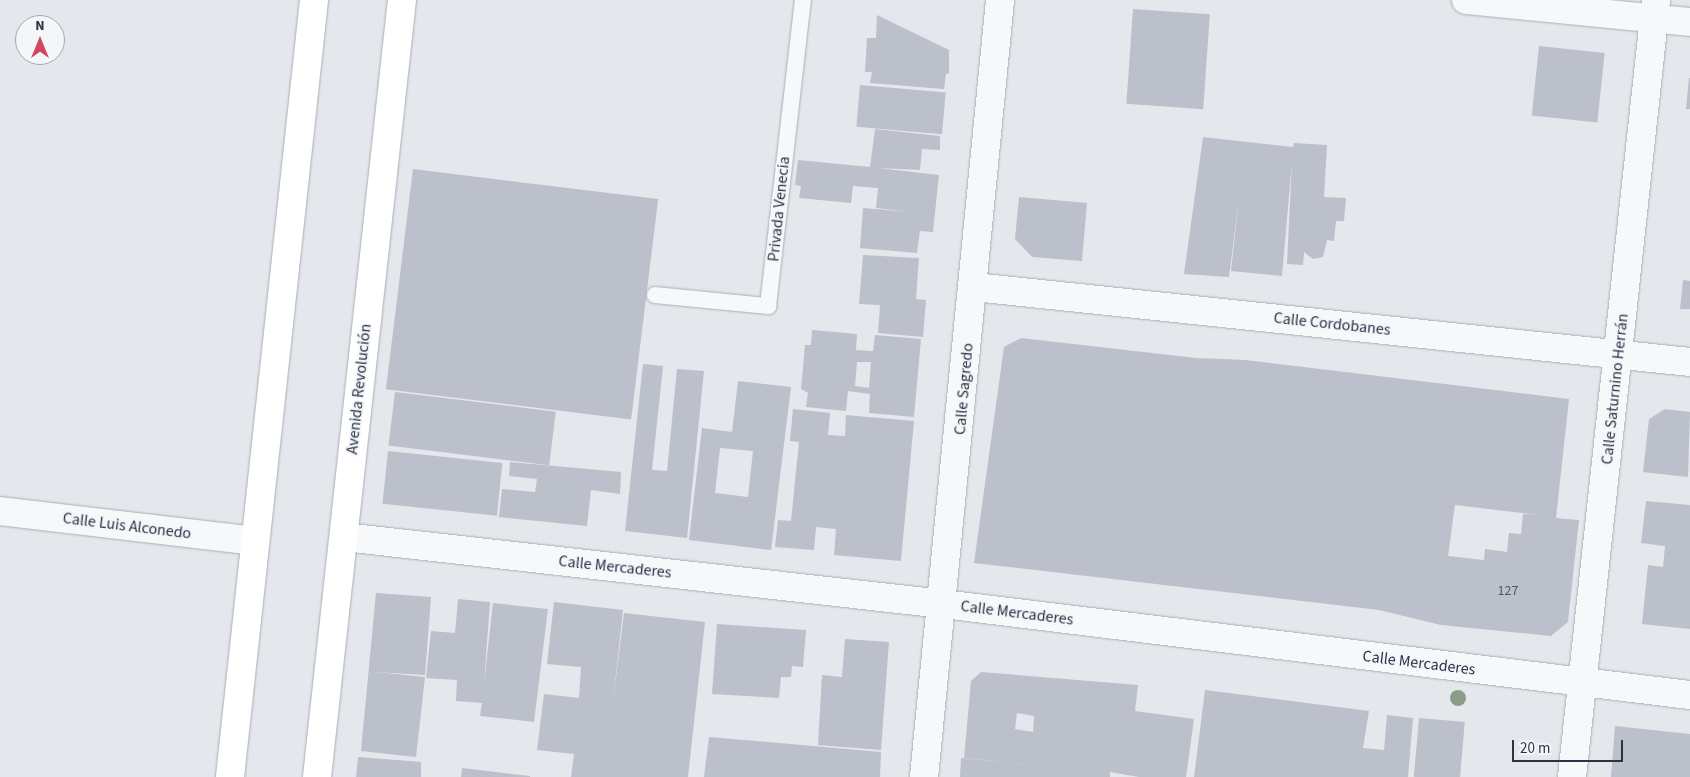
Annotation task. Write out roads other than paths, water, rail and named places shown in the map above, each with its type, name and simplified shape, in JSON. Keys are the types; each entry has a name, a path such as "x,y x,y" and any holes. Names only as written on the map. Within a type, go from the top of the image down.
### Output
{"main road":[{"path":"230,777 254,540 314,0"},
{"name":"Avenida Revolución","path":"317,777 402,0"}],"street":[{"name":"Calle Sagredo","path":"924,777 943,604 1000,0"},
{"path":"1466,0 1655,9 1690,22"},
{"name":"Calle Saturnino Herrán","path":"1572,777 1620,354 1655,9"},
{"name":"Calle Cordobanes","path":"974,287 1690,362"},
{"name":"Calle Luis Alconedo","path":"0,511 254,540"},
{"name":"Calle Mercaderes","path":"344,537 943,604 1582,684 1690,695"}],"lane":[{"name":"Privada Venecia","path":"656,295 768,306 803,0"}]}
